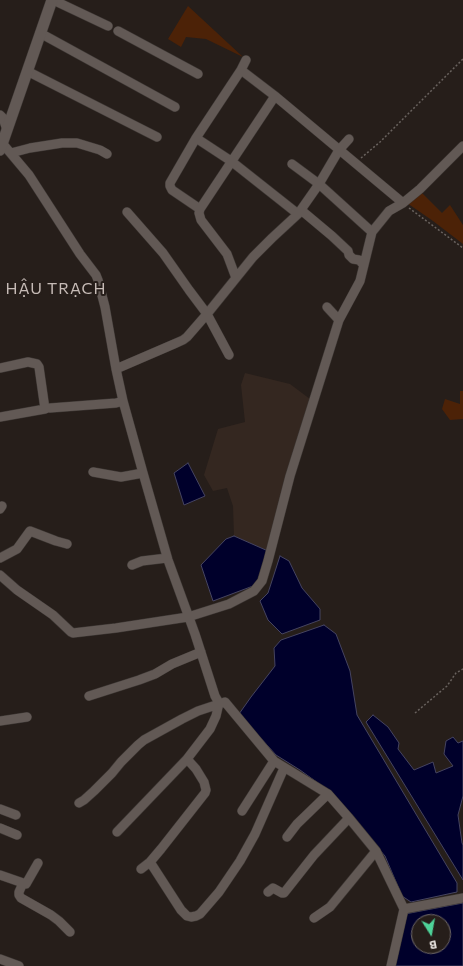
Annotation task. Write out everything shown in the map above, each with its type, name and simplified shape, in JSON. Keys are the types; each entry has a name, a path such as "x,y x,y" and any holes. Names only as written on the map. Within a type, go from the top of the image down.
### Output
{"street":[{"path":"4,149 7,130 40,33 53,0 108,26"},
{"path":"118,31 198,74"},
{"path":"40,33 175,107"},
{"path":"200,209 172,190 170,186 171,180 246,60"},
{"path":"241,70 275,96 403,203"},
{"path":"27,71 157,137"},
{"path":"236,278 227,254 201,220 199,214 200,209 275,96"},
{"path":"0,115 3,118 7,130"},
{"path":"196,138 231,161 332,236 354,259 359,260 364,265"},
{"path":"116,369 187,337 264,245 300,212 339,150 349,139"},
{"path":"4,149 30,148 62,143 77,143 100,150 107,154"},
{"path":"0,575 17,590 53,615 73,633 116,628 188,616 229,604 254,591 262,581 290,476 339,320 360,281 372,232 389,211 403,203 420,189 463,146"},
{"path":"4,149 29,175 80,254 96,275 105,307 123,401 167,558 219,703 216,716 210,729 187,759 118,832"},
{"path":"292,164 319,184 372,232"},
{"path":"127,212 163,253 188,290 207,314 229,355"},
{"path":"327,307 339,320"},
{"path":"0,368 28,362 37,364 39,367 45,409 0,417"},
{"path":"50,408 116,403 123,401"},
{"path":"93,472 121,477 143,473"},
{"path":"0,558 17,549 30,531 56,542 67,544"},
{"path":"132,565 142,561 167,558"},
{"path":"89,696 155,674 172,664 201,652"},
{"path":"79,803 94,791 112,773 120,762 144,740 182,719 219,703 225,702 274,761 328,794 376,851 404,909 391,966"},
{"path":"0,721 27,717"},
{"path":"141,869 150,862 198,803 206,790 204,782 196,769 187,759"},
{"path":"242,811 274,761"},
{"path":"150,862 180,910 187,916 191,917 200,914 219,892 240,862 284,768"},
{"path":"287,837 300,821 328,794"},
{"path":"0,809 16,815"},
{"path":"268,892 273,888 284,893 314,855 349,818"},
{"path":"0,828 17,835"},
{"path":"314,918 330,907 376,851"},
{"path":"0,875 26,884 38,863"},
{"path":"23,883 19,892 21,898 52,915 70,932"},
{"path":"404,909 463,898"},
{"path":"0,959 19,966"}],"path":[{"path":"355,163 380,142 463,59"},
{"path":"403,203 463,248"},
{"path":"415,713 447,686 456,673 463,668"}],"shaded area":[{"path":"188,6 243,57 206,39 186,37 181,47 168,39"},
{"path":"421,192 442,213 450,205 463,225 463,244 407,203"},
{"path":"245,373 290,384 310,399 268,551 234,536 233,506 227,488 213,491 204,475 218,429 245,422 241,385"},
{"path":"460,391 463,391 463,419 450,420 442,409 445,399 460,404"}],"water":[{"path":"188,463 205,496 184,505 174,473"},
{"path":"234,536 268,551 262,577 253,586 213,601 201,565 226,539"},
{"path":"280,556 289,561 302,588 320,609 320,620 282,634 268,620 260,601 268,593"},
{"path":"324,625 336,634 350,671 357,715 457,883 457,892 411,902 402,896 385,856 329,791 276,755 239,714 275,666 274,648 281,640"},
{"path":"373,715 388,727 399,743 398,749 414,770 433,762 436,773 453,766 444,754 446,741 453,737 458,743 463,741 463,796 458,815 463,845 463,880 366,722"},
{"path":"463,903 463,966 395,966 405,914"}],"district":[{"name":"HẬU TRẠCH","path":"56,289"}]}
